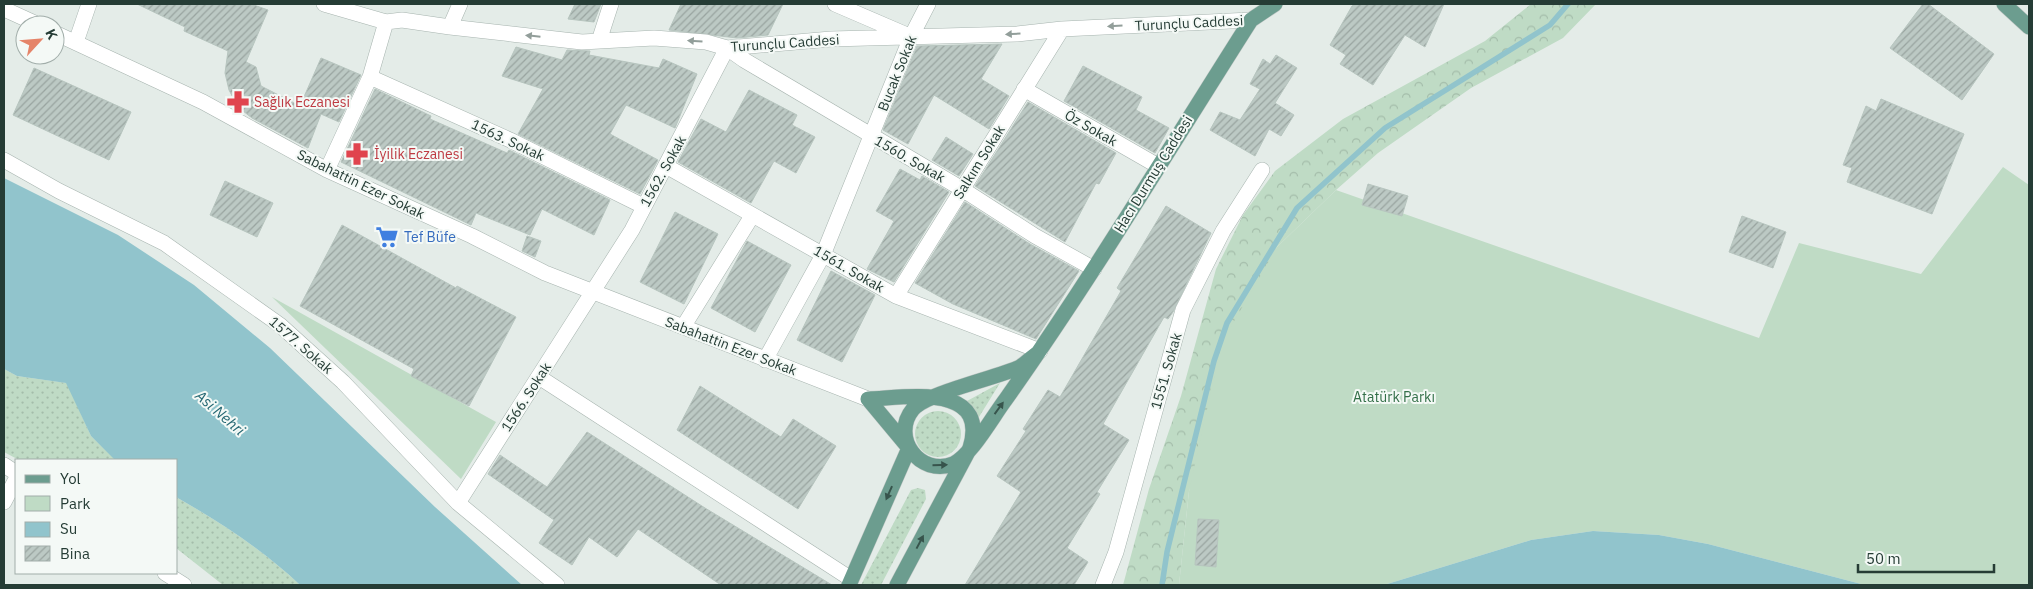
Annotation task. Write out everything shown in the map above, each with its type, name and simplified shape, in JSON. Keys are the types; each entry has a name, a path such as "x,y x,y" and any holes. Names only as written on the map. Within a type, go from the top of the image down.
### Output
{"main road":[{"name":"Hacı Durmuş Caddesi","path":"1039,352 1021,366 921,402 908,416 905,436 909,448 922,462 932,466 944,467 964,457 1039,352 1094,269 1251,20 1275,4"},
{"path":"2004,4 2029,27"},
{"name":"Hacı Durmuş Caddesi","path":"897,585 970,448 974,437 970,415 953,400 935,397"},
{"name":"Sabahattin Ezer Sokak","path":"868,399 935,397"},
{"name":"Sabahattin Ezer Sokak","path":"868,399 909,448"},
{"name":"Hacı Durmuş Caddesi","path":"850,582 909,448"}],"street":[{"path":"76,42 89,4"},
{"name":"Turunçlu Caddesi","path":"324,4 386,22 402,20 582,42 654,38 706,42 727,48 831,39 1017,34 1062,29 1251,20"},
{"path":"450,27 460,4"},
{"path":"599,41 611,4"},
{"path":"836,4 911,37"},
{"name":"Bucak Sokak","path":"765,360 823,255 911,37 928,4"},
{"path":"4,9 17,15"},
{"path":"327,170 370,77 386,22"},
{"name":"Salkım Sokak","path":"896,296 1062,29"},
{"name":"Sabahattin Ezer Sokak","path":"65,37 204,102 327,170 545,273 868,399"},
{"name":"1560. Sokak","path":"727,48 962,189 1035,236 1094,269"},
{"name":"1562. Sokak","path":"594,292 632,230 727,48"},
{"name":"1563. Sokak","path":"370,77 510,140 643,206"},
{"name":"Öz Sokak","path":"1024,89 1158,166"},
{"name":"1577. Sokak","path":"4,160 59,191 164,243 280,325 343,382 458,502 557,585"},
{"name":"1561. Sokak","path":"666,166 896,296 1039,352"},
{"name":"1551. Sokak","path":"1103,585 1116,552 1183,310 1223,232 1262,170"},
{"path":"683,327 752,216"},
{"name":"1566. Sokak","path":"458,502 594,292"},
{"path":"539,377 850,582"},
{"path":"4,465 15,473"},
{"path":"4,502 15,481"},
{"path":"167,574 184,585"}],"green space":[{"path":"1531,4 1596,4 1563,38 1471,88 1378,153 1336,190 1277,247 1189,491 1179,585 1123,585 1149,489 1181,396 1216,269 1243,215 1275,171 1343,119 1485,41"},
{"name":"Atatürk Parkı","path":"2003,167 2029,185 2029,585 1865,585 1708,544 1659,535 1593,531 1531,540 1384,585 1179,585 1189,491 1222,342 1277,247 1336,190 1759,338 1799,243 1921,274"},
{"path":"272,297 496,422 461,479"},
{"path":"4,369 17,376 67,383 91,436 115,459 17,459 4,452"},
{"path":"1000,383 979,417 967,401"},
{"path":"938,411 951,415 957,421 961,434 957,447 951,453 938,457 925,453 919,447 915,434 919,421 925,415"},
{"path":"918,488 925,490 926,499 881,585 861,585 911,490"},
{"path":"178,498 241,537 300,585 223,585 178,550"}],"water":[{"name":"Asi Nehri","path":"4,178 118,235 194,285 270,348 435,507 522,585 300,585 241,537 178,498 178,459 114,459 91,436 66,383 17,376 4,369"},
{"path":"1593,531 1659,535 1708,544 1865,585 1384,585 1531,540"}],"building":[{"path":"137,4 251,4 268,10 246,62 256,67 261,86 300,106 321,58 361,75 339,122 321,114 308,148 252,118 238,107 229,90 225,73 228,51 184,31 185,27"},
{"path":"575,4 601,4 594,22 568,19"},
{"path":"681,4 783,4 768,35 737,38 669,30"},
{"path":"1356,4 1444,4 1425,47 1405,35 1373,85 1340,64 1346,55 1330,45 1352,6"},
{"path":"1923,4 1928,4 1994,54 1962,100 1890,48"},
{"path":"1002,44 981,79 1009,96 989,129 934,95 908,144 883,130 917,46"},
{"path":"516,47 562,60 567,50 590,51 589,55 659,68 663,59 697,74 675,128 626,105 610,134 658,160 640,194 518,134 543,89 502,76"},
{"path":"1276,55 1297,68 1275,103 1294,115 1281,136 1269,129 1255,156 1210,130 1220,112 1240,120 1260,89 1250,84 1263,59 1270,64"},
{"path":"1083,66 1142,97 1136,110 1169,128 1155,153 1064,101"},
{"path":"34,68 131,112 109,160 13,115"},
{"path":"375,89 431,116 430,119 507,153 509,150 610,200 594,235 542,209 530,235 476,213 471,225 341,162"},
{"path":"749,90 797,115 792,125 815,137 796,173 774,161 751,203 678,162 701,119 726,132"},
{"path":"1881,99 1964,134 1932,214 1847,182 1852,168 1843,165 1866,106 1876,111"},
{"path":"1028,102 1116,153 1099,184 1096,183 1065,242 975,186"},
{"path":"946,137 973,154 959,176 932,160"},
{"path":"900,169 920,180 922,176 949,192 894,282 867,269 894,221 876,211"},
{"path":"225,181 273,203 257,237 210,215"},
{"path":"1368,184 1408,196 1402,216 1362,205"},
{"path":"965,202 1030,244 1079,271 1036,339 953,304 915,283"},
{"path":"1166,206 1211,233 1173,312 1168,319 1164,317 1103,424 1129,440 1097,492 1100,494 1067,548 1088,562 1074,585 965,585 1021,492 997,476 1026,431 1023,429 1048,390 1060,397 1121,291 1117,288"},
{"path":"675,212 718,234 684,304 640,282"},
{"path":"1742,216 1786,232 1773,268 1729,252"},
{"path":"342,225 456,288 457,286 516,317 469,406 411,376 414,369 300,306"},
{"path":"527,236 541,241 535,257 522,251"},
{"path":"747,241 791,265 755,332 711,308"},
{"path":"831,271 875,295 842,362 797,340"},
{"path":"700,386 781,437 793,419 836,446 798,509 677,430"},
{"path":"587,432 705,508 832,585 721,585 638,529 617,557 589,537 572,565 539,543 554,520 488,474 500,455 547,487"},
{"path":"1198,519 1219,520 1216,567 1195,565"}],"waterway":[{"path":"1162,585 1167,552 1214,361 1227,323 1297,208 1385,128 1550,25 1568,4"}],"place":[{"name":"Sağlık Eczanesi","path":"238,102"},
{"name":"İyilik Eczanesi","path":"357,154"},
{"name":"Tef Büfe","path":"387,237"}]}
